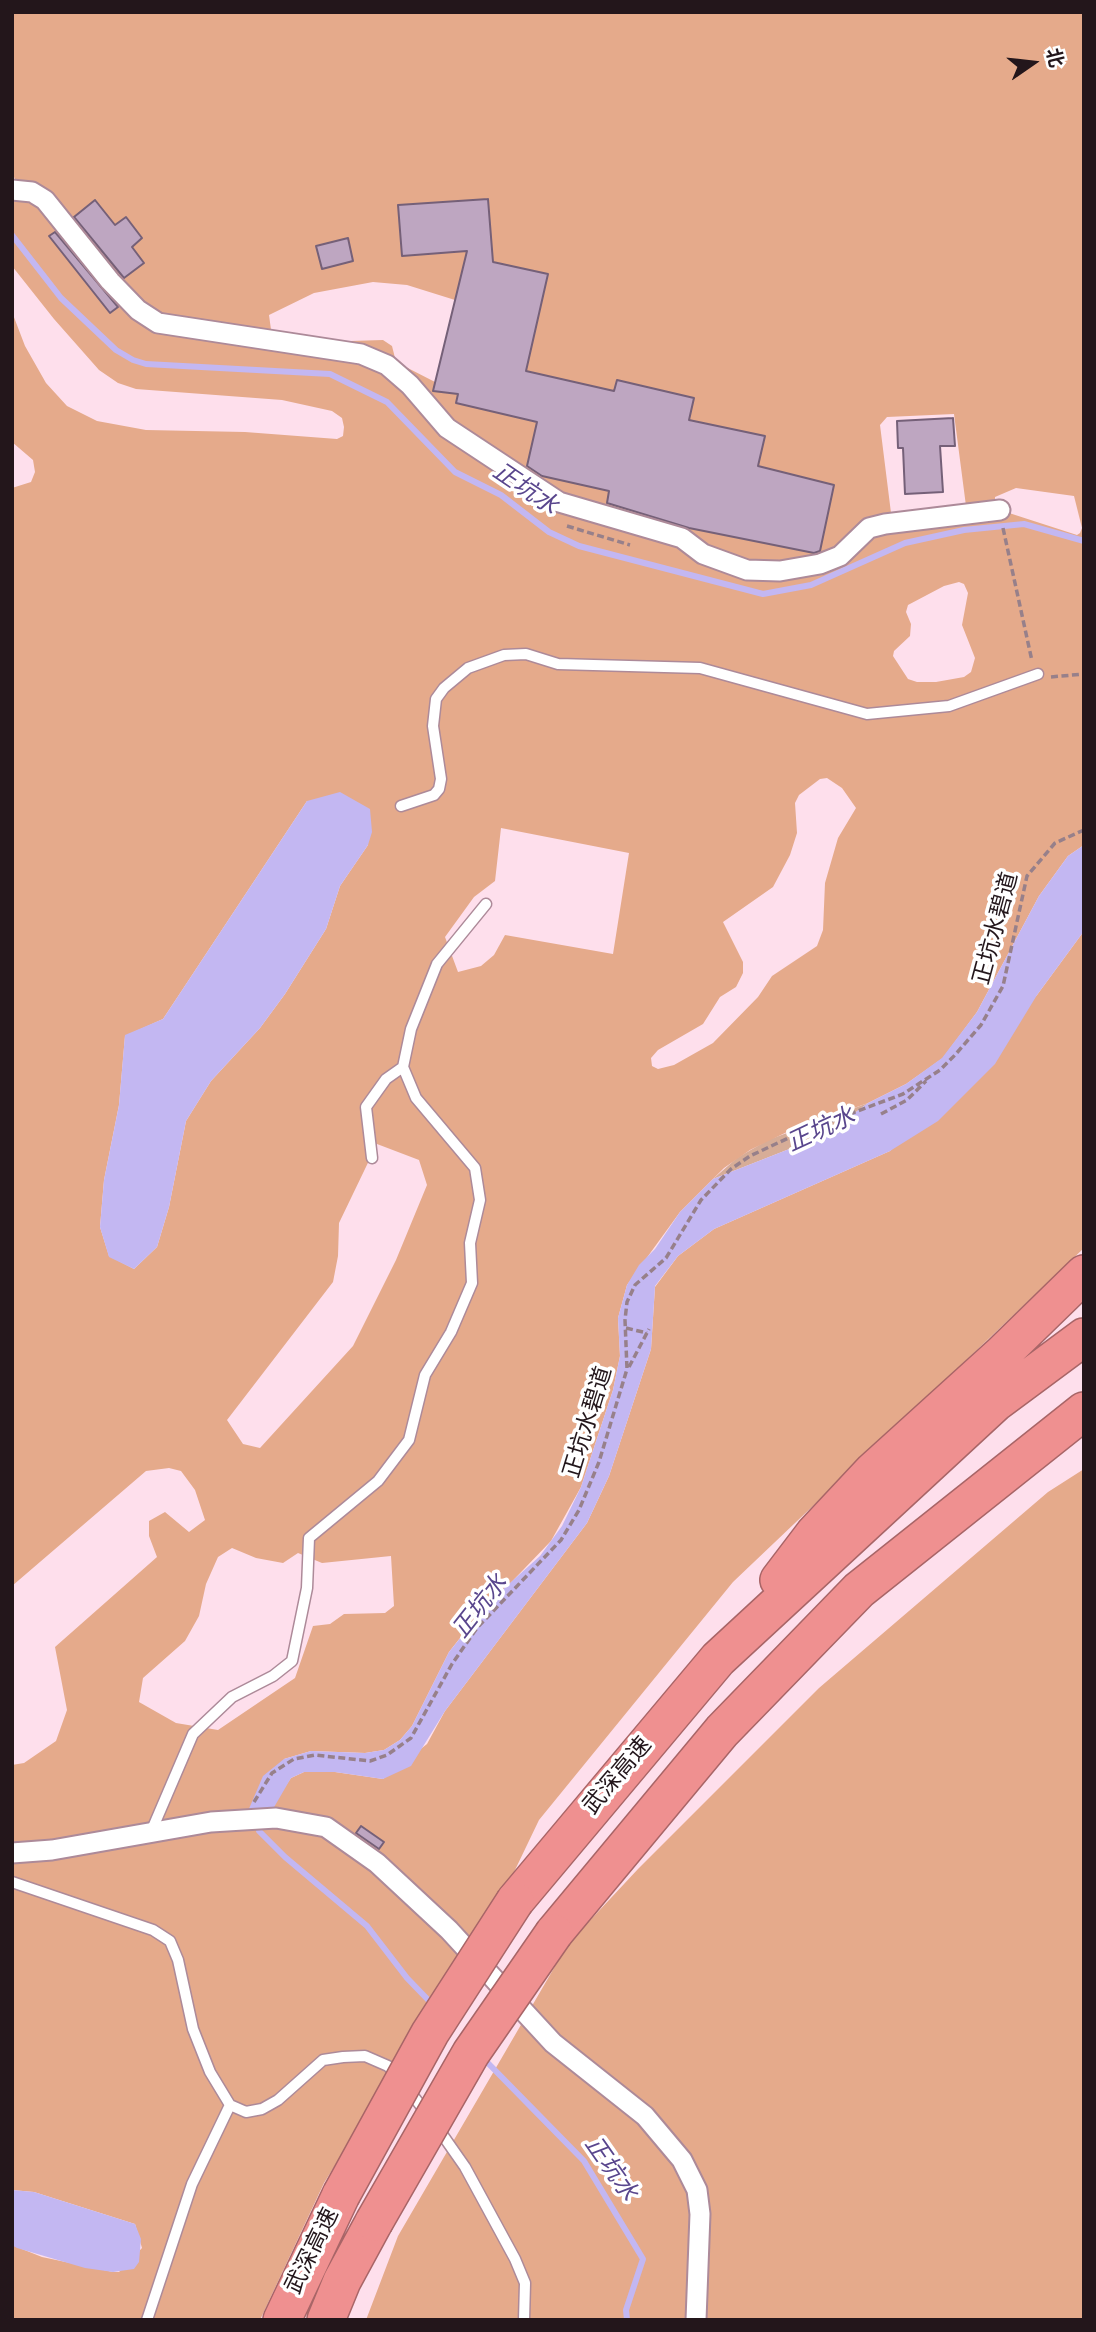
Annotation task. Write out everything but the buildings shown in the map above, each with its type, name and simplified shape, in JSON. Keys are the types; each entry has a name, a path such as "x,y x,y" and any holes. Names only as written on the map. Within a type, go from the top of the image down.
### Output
{"highway":[{"path":"718,1659 814,1534 873,1471 1002,1354 1084,1274"},
{"name":"武深高速","path":"282,2320 341,2195 430,2033 515,1901 718,1659 995,1403 1084,1337"},
{"name":"武深高速","path":"326,2320 374,2222 471,2053 554,1933 722,1731 859,1590 1084,1411"},
{"path":"859,1590 1084,1429"}],"street":[{"path":"12,190 32,192 45,201 110,281 138,310 158,323 361,354 387,365 410,385 447,428 559,502 682,538 703,554 747,570 780,570 820,564 840,556 869,528 885,524 1000,510"},
{"path":"12,1853 52,1850 151,1832 271,1818 326,1827 377,1863 449,1930 553,2043 645,2116 682,2160 697,2190 700,2214 696,2320"}],"lane":[{"path":"401,806 433,795 439,789 441,779 433,726 436,699 444,688 468,667 504,655 526,654 558,664 700,668 867,714 950,706 1038,674"},
{"path":"151,1832 193,1734 232,1698 273,1676 292,1661 307,1588 309,1538 378,1481 409,1440 425,1376 451,1332 472,1283 470,1243 480,1200 475,1168 457,1144 433,1123 416,1098 403,1067 411,1029 437,964 486,904"},
{"path":"372,1158 366,1107 386,1079 403,1067"},
{"path":"12,1882 153,1930 170,1941 178,1960 193,2029 210,2072 230,2105 246,2112 262,2109 278,2100 323,2060 365,2056 388,2066 419,2102 465,2167 515,2259 525,2283 524,2320"},
{"path":"147,2320 192,2184 230,2105"}],"path":[{"path":"1005,536 1038,674 1047,677 1084,674"},
{"name":"正坑水碧道","path":"249,1820 264,1783 272,1773 294,1759 315,1755 370,1760 387,1755 411,1738 452,1664 477,1628 536,1568 570,1526 599,1462 627,1368 627,1302 635,1285 666,1258 701,1200 731,1169 750,1156 799,1133 903,1094 928,1078 970,1039 992,1009 1010,962 1027,876 1055,843 1084,830"},
{"path":"881,1114 908,1100 928,1078"},
{"path":"626,1328 648,1331 627,1368"}],"shaded area":[{"path":"12,12 1084,12 1084,845 1068,856 1039,896 977,1012 943,1058 906,1084 868,1103 789,1131 750,1150 724,1168 680,1212 627,1285 618,1318 620,1356 613,1390 581,1487 551,1541 471,1624 449,1652 412,1726 400,1740 384,1750 365,1753 311,1751 284,1759 281,1792 291,1778 304,1772 335,1772 383,1779 427,1744 445,1711 587,1523 609,1476 651,1349 655,1287 678,1256 714,1229 890,1151 1037,995 1084,931 1084,1248 733,1582 539,1820 503,1895 324,2183 260,2320 12,2320 12,2245 42,2257 113,2272 119,2272 142,2248 135,2224 34,2192 12,2190 12,1765 24,1763 56,1741 67,1710 55,1647 157,1557 149,1536 149,1521 165,1512 189,1532 205,1520 195,1490 181,1471 169,1468 146,1471 12,1586 12,488 31,482 35,472 33,460 12,442 12,312 25,346 46,383 67,406 97,421 146,430 245,432 337,439 343,436 344,427 342,418 332,411 282,400 136,389 118,383 99,370 12,266 12,185 17,182 12,174","holes":["373,282 407,285 455,300 435,382 396,362 392,346 383,340 350,341 336,354 272,337 269,315 314,293","954,414 966,506 891,513 880,425 887,417","1016,488 1074,496 1082,528 1077,535 1006,512 995,501 995,497","959,582 964,584 968,593 962,625 975,658 971,672 964,677 936,682 908,679 893,656 894,651 910,636 911,624 906,612 908,605 944,586","827,778 842,788 856,808 838,838 825,883 823,930 817,946 772,976 758,997 713,1043 674,1065 658,1069 652,1066 651,1058 658,1050 703,1024 720,997 736,987 743,973 743,962 723,922 773,887 790,855 797,833 795,803 799,795 820,779","307,801 368,845 340,886 326,929 285,994 260,1028 211,1081 186,1121 169,1207 157,1247 134,1269 109,1256 100,1227 104,1180 119,1105 125,1036 163,1019","501,828 629,853 613,954 505,935 494,955 481,966 458,972 445,937 474,897 495,881","377,1144 419,1160 427,1185 396,1260 353,1346 260,1448 243,1444 227,1420 333,1282 338,1256 339,1223","232,1548 256,1558 283,1563 298,1553 322,1563 391,1556 394,1606 385,1613 344,1614 330,1624 313,1626 295,1678 218,1730 176,1723 139,1702 143,1678 185,1641 199,1616 206,1584 218,1557"]},
{"path":"340,792 370,809 372,832 368,845 340,886 326,929 285,994 260,1028 211,1081 186,1121 169,1207 157,1247 134,1269 109,1257 100,1227 104,1180 119,1105 125,1035 163,1019 307,801"},
{"path":"1084,845 1084,931 1037,995 995,1064 938,1121 890,1151 714,1229 678,1256 655,1286 651,1349 609,1476 587,1523 445,1711 411,1766 383,1779 335,1772 304,1772 291,1778 273,1809 248,1811 263,1776 284,1759 311,1751 365,1753 384,1750 400,1740 412,1726 449,1652 491,1600 540,1556 562,1526 581,1487 613,1390 620,1356 618,1318 627,1285 639,1265 655,1249 680,1212 713,1179 825,1135 868,1103 906,1084 942,1058 977,1012 1039,896 1068,856"},
{"path":"868,1103 825,1135 713,1179 737,1158 768,1140"},
{"path":"1084,1469 1084,2320 366,2320 398,2236 568,1944 638,1869 819,1688 1048,1492"},
{"path":"12,2190 34,2192 135,2224 141,2239 139,2262 134,2269 113,2272 85,2268 17,2248 12,2245"}],"waterway":[{"name":"正坑水","path":"12,235 61,298 116,350 133,360 146,364 330,374 387,402 455,472 501,495 549,532 579,546 763,594 811,585 905,543 964,530 1024,524 1084,541"},
{"name":"正坑水","path":"260,1821 259,1831 285,1857 367,1926 407,1978 434,2006"},
{"name":"正坑水","path":"482,2057 584,2161 643,2259 626,2310 627,2320"}]}
